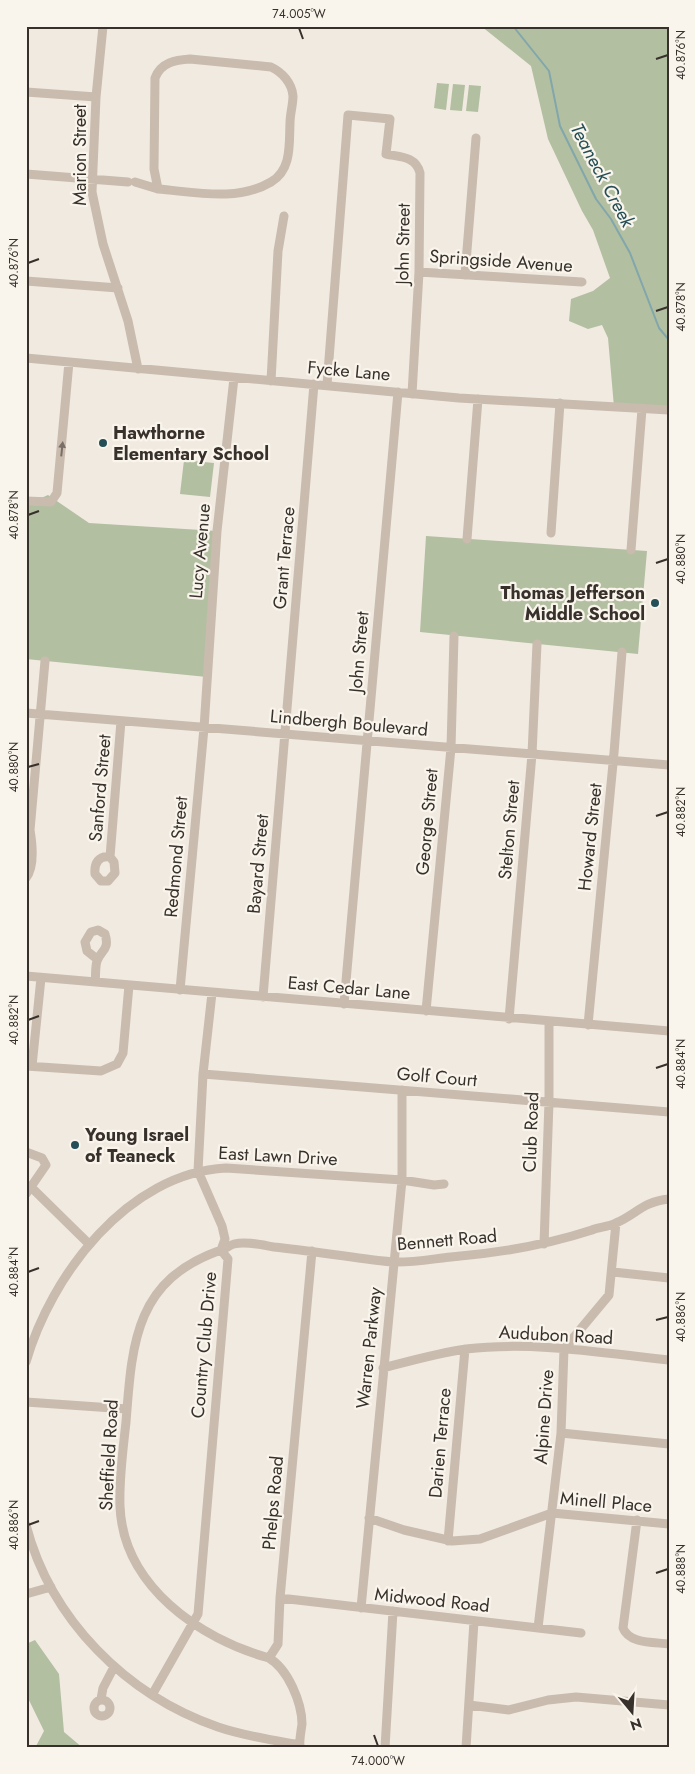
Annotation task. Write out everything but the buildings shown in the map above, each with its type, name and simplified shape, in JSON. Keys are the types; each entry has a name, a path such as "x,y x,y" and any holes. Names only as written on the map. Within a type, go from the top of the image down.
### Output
{"street":[{"name":"Marion Street","path":"103,26 96,97 92,192 98,222 128,321 138,369"},
{"path":"26,174 132,182 158,189 232,194 255,188 276,178 285,166 289,150 293,96 290,86 281,72 271,67 190,59 173,61 160,69 156,78 154,93 154,169 158,189"},
{"path":"26,92 96,97"},
{"name":"John Street","path":"327,385 348,115 390,119 386,154 412,159 419,167 420,172 419,272 412,394"},
{"path":"466,275 476,138"},
{"path":"271,381 278,251 284,216"},
{"name":"Springside Avenue","path":"419,272 582,282"},
{"path":"26,281 118,288"},
{"name":"Fycke Lane","path":"26,358 412,394 669,410"},
{"path":"26,502 46,504 56,497 69,362"},
{"name":"Lucy Avenue","path":"204,728 218,531 234,378"},
{"name":"Grant Terrace","path":"286,735 314,384"},
{"name":"John Street","path":"344,1004 398,392"},
{"path":"467,539 478,399"},
{"path":"551,533 560,403"},
{"path":"631,550 642,409"},
{"name":"George Street","path":"426,1011 451,748 454,636"},
{"name":"Stelton Street","path":"510,1019 532,754 536,644"},
{"name":"Howard Street","path":"588,1024 614,761 622,652"},
{"path":"26,878 30,871 29,852 33,840 30,830 45,661"},
{"name":"Lindbergh Boulevard","path":"26,713 669,765"},
{"name":"Sanford Street","path":"110,857 121,721"},
{"name":"Redmond Street","path":"180,990 204,728"},
{"name":"Bayard Street","path":"263,997 286,735"},
{"path":"95,982 97,959"},
{"name":"East Cedar Lane","path":"26,976 510,1019 669,1031"},
{"path":"41,978 29,1066 101,1071 112,1068 122,1053 129,985"},
{"name":"Country Club Drive","path":"152,1695 198,1614 228,1259 221,1250 225,1239 222,1226 198,1171 203,1074 212,992"},
{"name":"Club Road","path":"544,1244 549,1102 549,1022"},
{"name":"Golf Court","path":"203,1074 669,1112"},
{"name":"Warren Parkway","path":"361,1608 402,1180 402,1090"},
{"path":"26,1152 42,1158 46,1165 29,1191 89,1244"},
{"name":"East Lawn Drive","path":"26,1362 48,1303 71,1266 89,1244 106,1227 139,1201 198,1171 226,1168 402,1180 434,1185 444,1184"},
{"name":"Bennett Road","path":"221,1250 234,1244 246,1244 394,1262 486,1254 544,1244 616,1223 638,1208 651,1202 669,1199"},
{"name":"Alpine Drive","path":"538,1628 561,1433 564,1349 604,1302 611,1287 616,1223"},
{"name":"Sheffield Road","path":"221,1250 198,1258 165,1284 146,1312 139,1327 131,1358 120,1512 134,1559 151,1585 194,1624 229,1645 270,1658"},
{"name":"Phelps Road","path":"270,1658 278,1644 280,1598 312,1251"},
{"path":"613,1272 669,1278"},
{"name":"Audubon Road","path":"383,1368 465,1349 548,1347 669,1360"},
{"name":"Darien Terrace","path":"448,1540 465,1349"},
{"path":"26,1402 127,1409"},
{"path":"561,1433 669,1444"},
{"name":"Minell Place","path":"369,1518 404,1530 448,1540 480,1539 552,1513 669,1524"},
{"path":"637,1520 623,1623 625,1633 633,1639 669,1644"},
{"path":"26,1525 51,1587 84,1636 114,1667 152,1695 181,1712 219,1727 300,1746 302,1722 296,1699 282,1669 270,1658"},
{"path":"26,1594 51,1587"},
{"name":"Midwood Road","path":"280,1598 581,1633"},
{"path":"384,1748 393,1612"},
{"path":"466,1748 474,1621"},
{"path":"102,1699 103,1688 114,1667"},
{"path":"469,1706 509,1710 548,1700 576,1697 669,1705"}],"green space":[{"path":"481,26 669,26 669,410 614,407 608,338 602,325 588,329 569,321 571,299 593,291 610,278 593,230 548,139 531,66"},
{"path":"437,83 449,84 446,110 434,108"},
{"path":"453,84 465,85 462,111 450,110"},
{"path":"469,85 481,86 478,112 466,111"},
{"path":"184,460 214,463 210,497 180,494"},
{"path":"48,495 89,523 217,531 207,677 26,659 26,497 39,499"},
{"path":"426,536 647,551 638,654 420,632"},
{"path":"35,1640 59,1674 64,1732 83,1748 35,1748 44,1731 26,1694 26,1644"}],"waterway":[{"name":"Teaneck Creek","path":"513,26 549,71 560,126 596,199 611,219 630,253 659,328 669,340"}],"place":[{"name":"Hawthorne Elementary School","path":"103,443"},
{"name":"Thomas Jefferson Middle School","path":"655,603"},
{"name":"Young Israel of Teaneck","path":"75,1145"}]}
